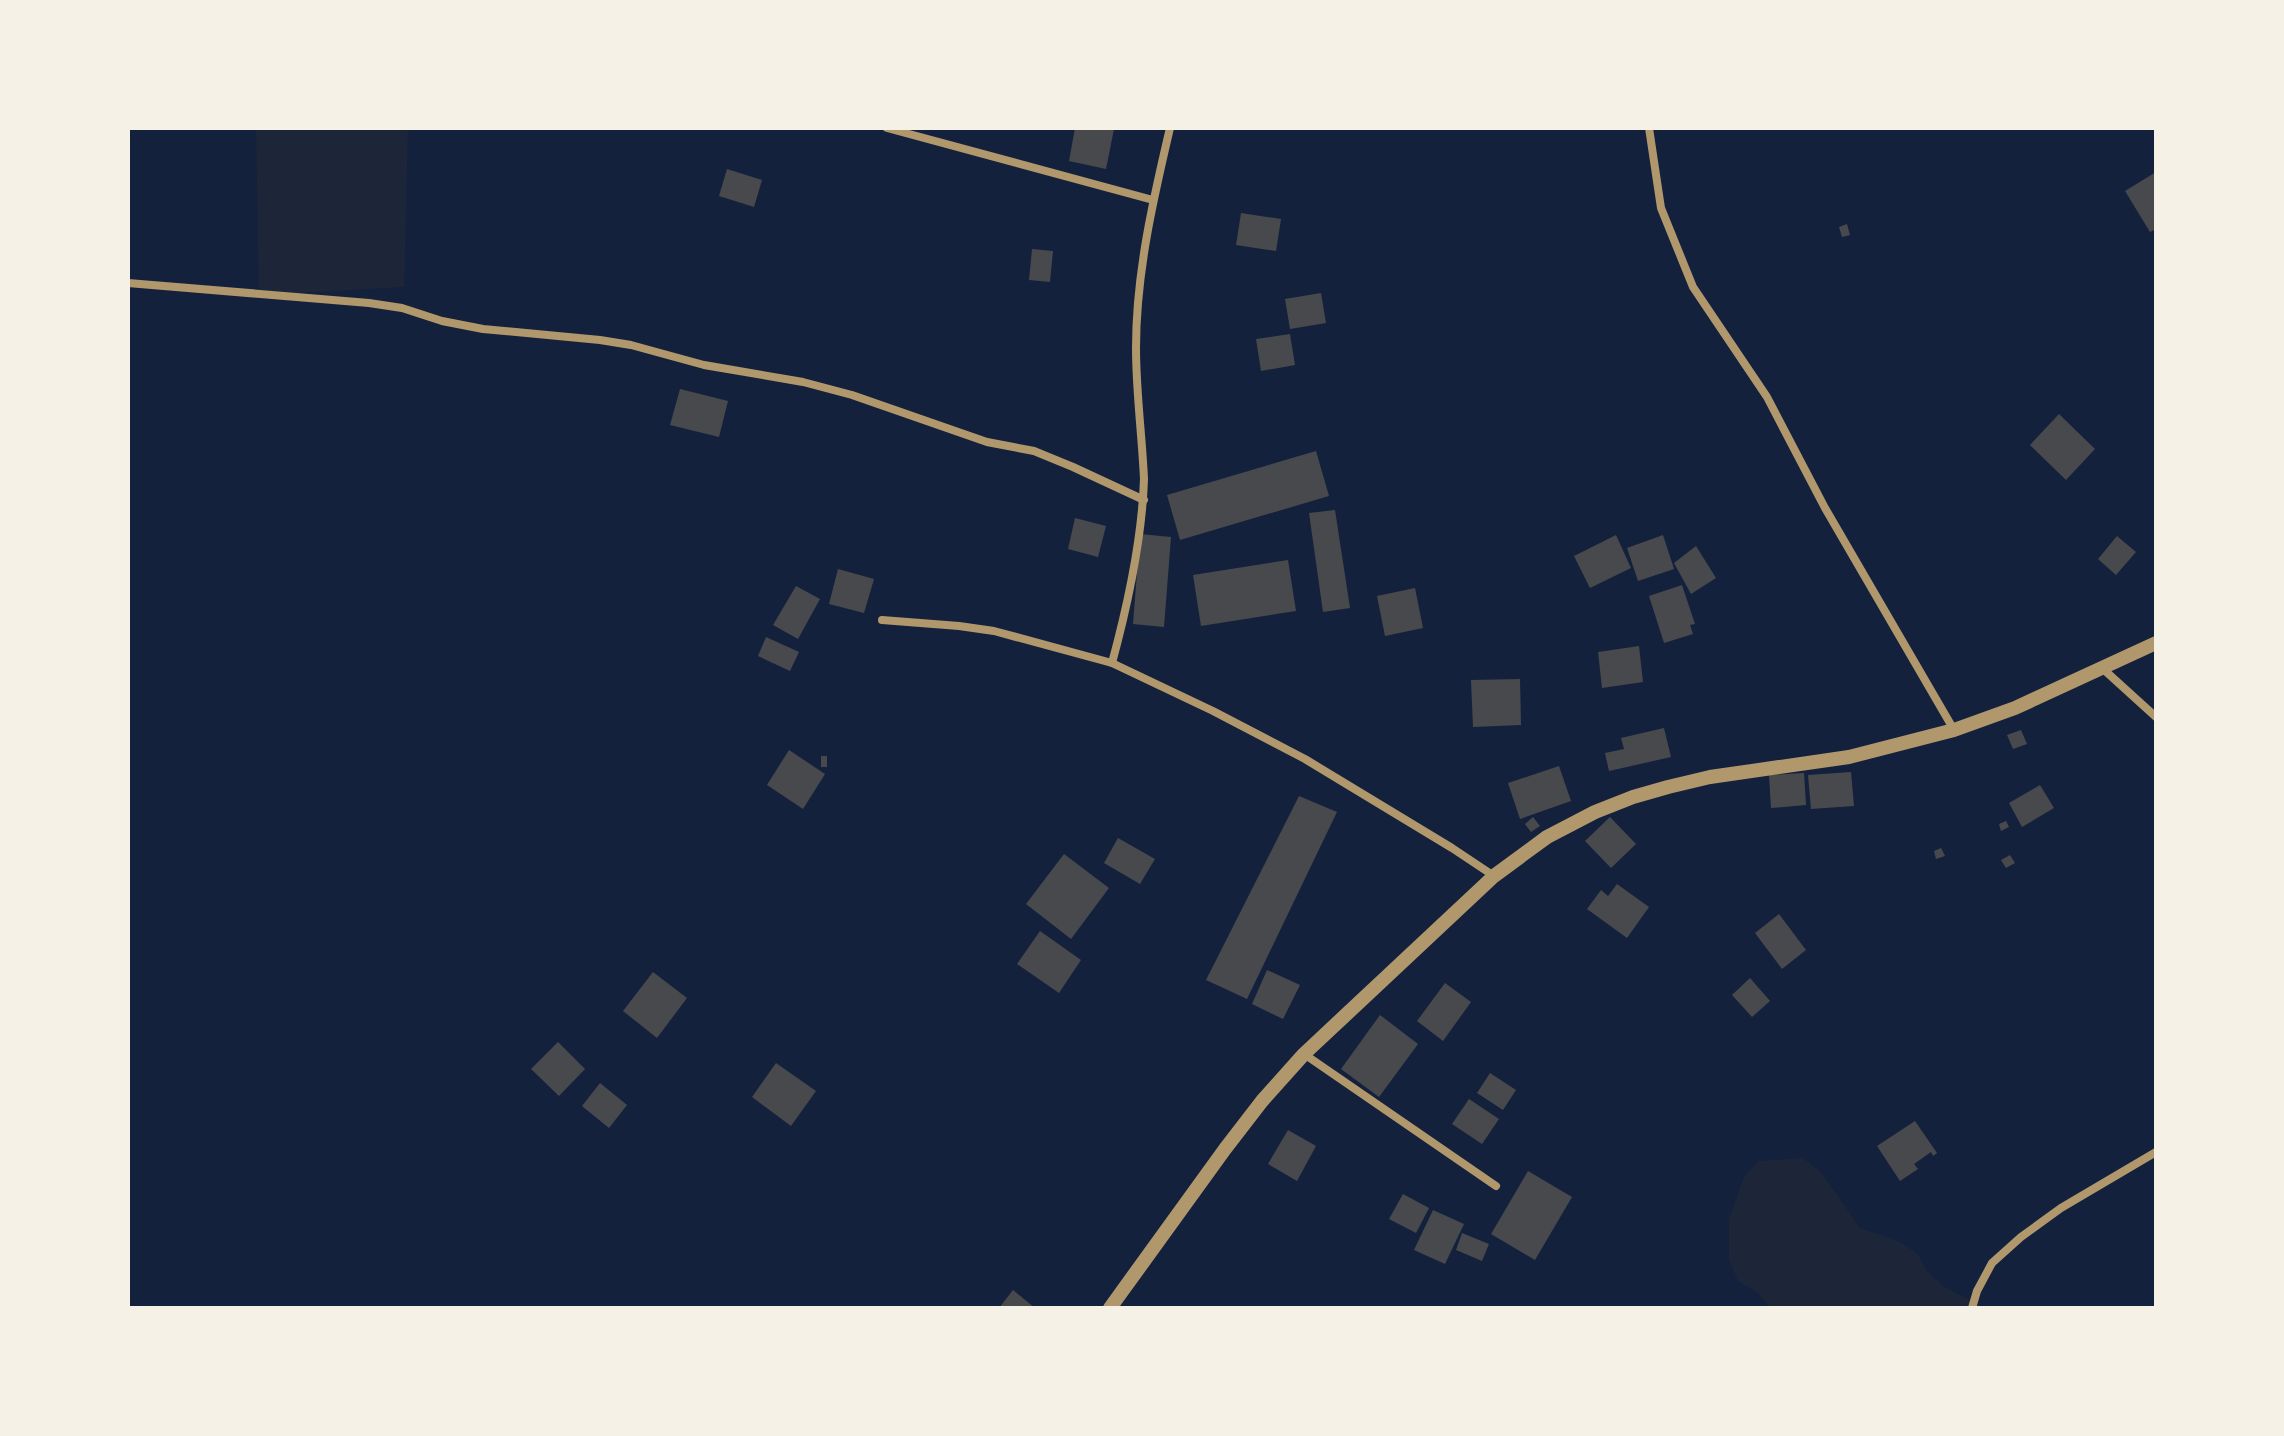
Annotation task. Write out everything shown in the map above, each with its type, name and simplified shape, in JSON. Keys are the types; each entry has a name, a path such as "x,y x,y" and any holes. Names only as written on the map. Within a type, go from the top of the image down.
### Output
{"street":[{"path":"887,128 1153,200"},
{"path":"1112,663 1144,500 1136,349 1139,296 1153,200 1170,128"},
{"path":"1649,128 1661,208 1693,287 1767,397 1825,508 1954,730"},
{"path":"128,283 369,303 402,308 442,321 483,329 631,345 704,365 803,382 852,395 987,442 1034,451 1144,500"},
{"path":"882,620 994,631 1112,663 1305,759 1494,876"},
{"path":"1110,1308 1243,1125 1304,1054 1494,876 1547,837 1595,812 1633,797 1710,777 1849,757 1954,730 2015,708 2156,643"},
{"path":"2102,668 2156,717"},
{"path":"1304,1054 1496,1186"},
{"path":"1972,1308 1992,1263 2021,1237 2061,1208 2156,1152"}],"shaded area":[{"path":"256,128 408,128 404,287 259,295"},
{"path":"1803,1158 1821,1172 1860,1228 1900,1242 1917,1253 1927,1271 1943,1286 1985,1308 1771,1308 1756,1292 1738,1281 1729,1260 1729,1219 1744,1177 1758,1161"}],"building":[{"path":"1075,128 1114,129 1106,169 1069,161"},
{"path":"727,169 762,180 754,207 719,196"},
{"path":"2156,172 2156,229 2150,232 2125,191"},
{"path":"1241,213 1281,219 1276,251 1236,245"},
{"path":"1847,224 1850,235 1842,237 1839,227"},
{"path":"1032,249 1053,251 1050,282 1029,280"},
{"path":"1321,293 1326,323 1290,329 1285,299"},
{"path":"1290,334 1295,365 1261,371 1256,339"},
{"path":"680,389 728,401 719,437 670,425"},
{"path":"2059,414 2095,449 2066,480 2030,445"},
{"path":"1316,451 1329,496 1180,540 1167,495"},
{"path":"1335,510 1350,608 1323,612 1309,513"},
{"path":"1075,518 1106,526 1098,557 1068,549"},
{"path":"1140,534 1171,537 1164,627 1133,624"},
{"path":"1616,535 1631,568 1590,588 1574,556"},
{"path":"1663,535 1674,569 1638,581 1627,548"},
{"path":"2117,536 2136,552 2116,575 2098,559"},
{"path":"1696,546 1716,578 1691,594 1674,563"},
{"path":"1288,560 1296,611 1201,626 1193,575"},
{"path":"838,569 874,579 864,613 829,604"},
{"path":"1682,585 1695,624 1690,625 1693,634 1664,643 1649,596"},
{"path":"796,586 820,599 798,639 773,625"},
{"path":"1415,588 1423,628 1385,636 1377,596"},
{"path":"766,637 799,652 790,671 758,656"},
{"path":"1639,646 1643,682 1602,688 1598,652"},
{"path":"1520,679 1521,725 1473,727 1471,680"},
{"path":"1664,728 1671,757 1609,771 1605,753 1624,749 1621,738"},
{"path":"2021,730 2027,744 2013,749 2007,735"},
{"path":"789,750 825,774 803,809 767,785"},
{"path":"821,756 827,756 827,767 821,767"},
{"path":"1559,766 1571,801 1520,819 1508,783"},
{"path":"1851,772 1854,806 1811,809 1808,775"},
{"path":"1804,773 1806,805 1771,808 1769,775"},
{"path":"2040,785 2054,808 2022,827 2009,803"},
{"path":"1299,796 1337,812 1247,999 1206,980"},
{"path":"1533,817 1540,826 1531,832 1525,824"},
{"path":"1610,817 1636,844 1611,868 1585,841"},
{"path":"2006,821 2009,827 2001,831 1999,824"},
{"path":"1118,838 1155,859 1140,884 1104,863"},
{"path":"1941,848 1945,856 1936,859 1934,851"},
{"path":"1064,854 1109,888 1071,939 1026,904"},
{"path":"2010,855 2015,863 2006,868 2001,860"},
{"path":"1617,884 1649,907 1627,938 1587,909 1601,890 1608,896"},
{"path":"1779,914 1806,950 1782,969 1755,933"},
{"path":"1040,931 1081,960 1059,993 1017,964"},
{"path":"1267,970 1300,985 1283,1019 1252,1004"},
{"path":"653,972 687,998 657,1038 623,1011"},
{"path":"1750,978 1770,1001 1752,1017 1732,995"},
{"path":"1445,983 1471,1002 1443,1041 1417,1021"},
{"path":"1380,1015 1418,1044 1379,1097 1341,1069"},
{"path":"558,1042 585,1069 559,1096 531,1069"},
{"path":"776,1063 816,1091 791,1126 752,1097"},
{"path":"1490,1073 1516,1090 1503,1110 1477,1093"},
{"path":"600,1083 627,1105 609,1128 582,1106"},
{"path":"1469,1099 1499,1119 1482,1144 1452,1124"},
{"path":"1915,1121 1937,1153 1933,1156 1931,1152 1914,1164 1918,1169 1900,1181 1877,1146"},
{"path":"1288,1130 1316,1146 1297,1181 1268,1164"},
{"path":"1528,1171 1572,1197 1535,1260 1491,1234"},
{"path":"1403,1194 1429,1208 1416,1233 1389,1219"},
{"path":"1433,1210 1464,1224 1445,1264 1414,1250"},
{"path":"1462,1233 1489,1244 1482,1261 1456,1250"},
{"path":"1013,1290 1035,1308 999,1308"}]}
